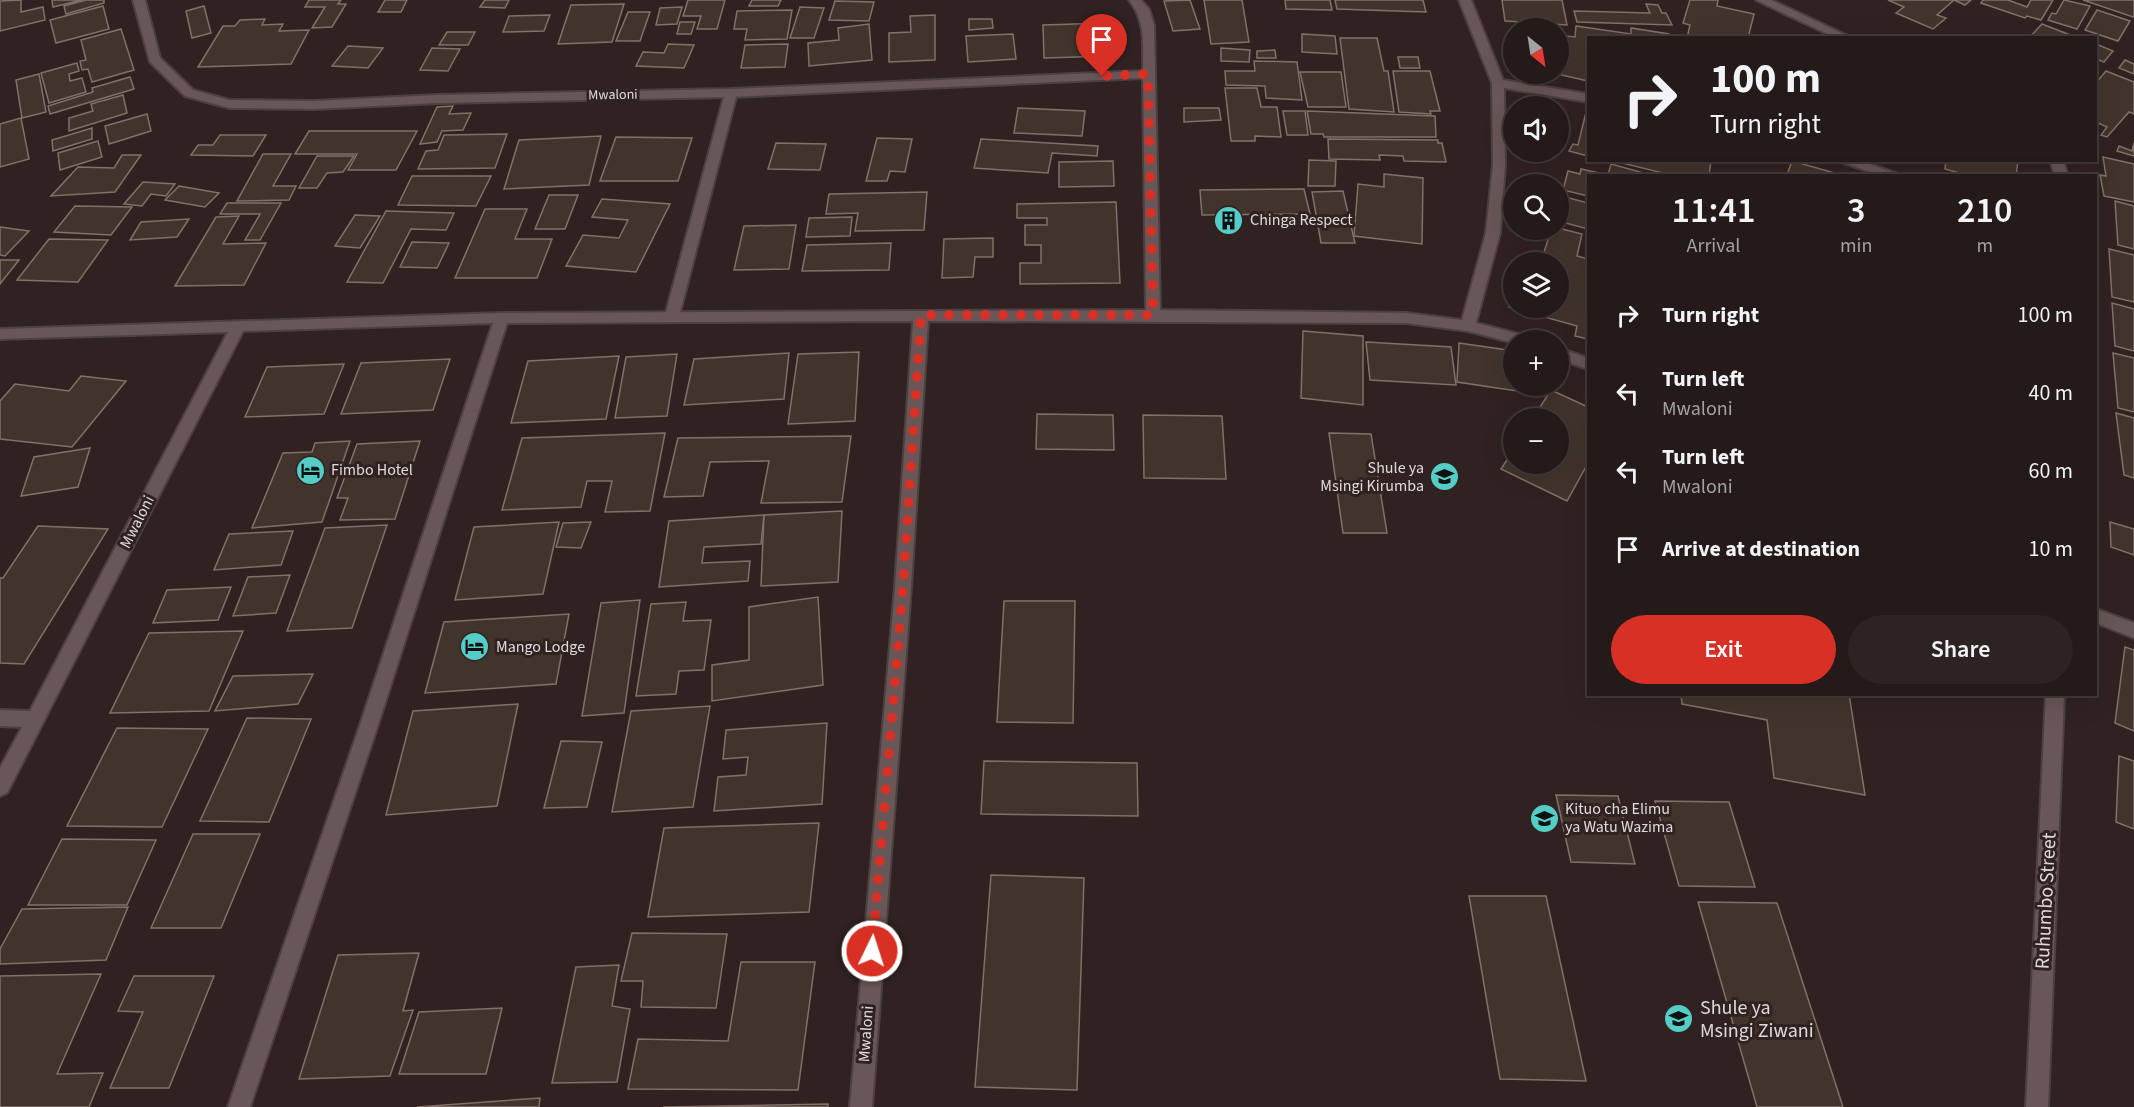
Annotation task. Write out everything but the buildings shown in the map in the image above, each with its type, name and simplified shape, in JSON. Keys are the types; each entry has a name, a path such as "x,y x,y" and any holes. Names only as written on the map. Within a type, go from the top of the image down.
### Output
{"street":[{"name":"Mwaloni","path":"138,0 154,59 189,93 229,104 314,105 436,99 731,93 1148,74"},
{"path":"1136,0 1143,9 1148,25 1153,315"},
{"path":"1465,0 1498,83 1499,165 1492,233 1468,326"},
{"path":"1762,0 1843,36"},
{"path":"1498,83 1587,98"},
{"path":"672,316 731,93"},
{"path":"1849,162 1891,174"},
{"name":"Mwaloni","path":"861,1107 903,587 921,315"},
{"path":"0,334 502,318 1153,315 1406,318 1468,326 1503,335"},
{"path":"239,1107 368,728 502,318"},
{"name":"Mwaloni","path":"0,787 239,325"},
{"path":"1569,357 1587,364"},
{"path":"2097,615 2134,631"},
{"name":"Ruhumbo Street","path":"2037,1107 2055,696"},
{"path":"0,718 35,719"}],"place":[{"name":"Chinga Respect","path":"1229,220"},
{"name":"Fimbo Hotel","path":"310,470"},
{"name":"Shule ya Msingi Kirumba","path":"1445,477"},
{"name":"Mango Lodge","path":"475,647"},
{"name":"Kituo cha Elimu ya Watu Wazima","path":"1544,818"},
{"name":"Shule ya Msingi Ziwani","path":"1679,1019"}],"route":[{"path":"872,951 903,587 921,315 1153,315 1148,74 1102,76"}]}
